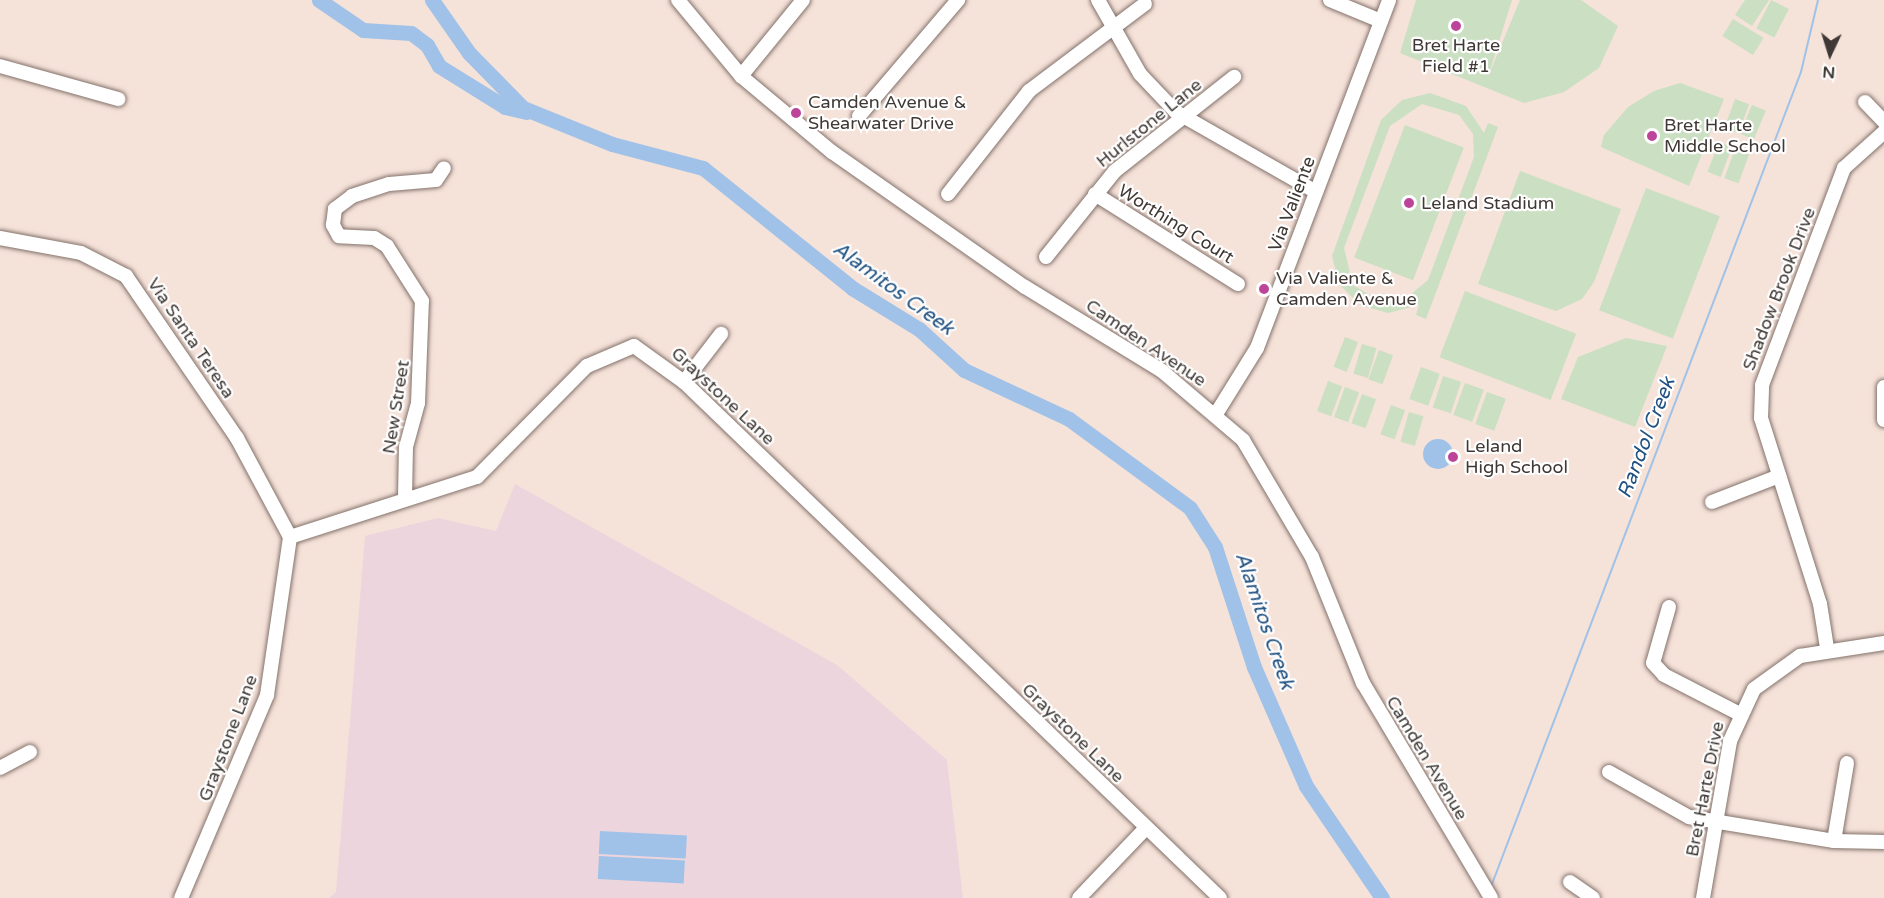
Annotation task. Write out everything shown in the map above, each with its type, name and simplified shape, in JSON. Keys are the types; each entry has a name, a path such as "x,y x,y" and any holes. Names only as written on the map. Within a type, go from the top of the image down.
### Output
{"street":[{"name":"Camden Avenue","path":"678,0 741,76 929,223 1162,371 1216,414 1250,449 1281,498 1312,557 1363,683 1491,898"},
{"path":"741,76 802,0"},
{"path":"1098,0 1140,74 1186,117 1316,192"},
{"path":"1330,0 1381,21"},
{"name":"Via Valiente","path":"1216,414 1257,348 1389,0"},
{"path":"858,116 954,1"},
{"path":"948,194 1029,91 1145,4"},
{"path":"0,66 118,99"},
{"name":"Hurlstone Lane","path":"1046,257 1115,171 1234,77"},
{"path":"1865,102 1884,122"},
{"name":"Shadow Brook Drive","path":"1827,648 1820,604 1761,418 1762,385 1844,168 1884,132"},
{"name":"New Street","path":"405,498 406,447 418,403 422,301 387,246 375,238 339,236 334,217 335,209 368,188 436,180 444,168"},
{"name":"Worthing Court","path":"1095,194 1238,284"},
{"name":"Via Santa Teresa","path":"0,238 81,253 126,276 237,438 290,537"},
{"path":"684,382 721,334"},
{"name":"Graystone Lane","path":"181,898 269,688 290,537 405,498 477,477 587,366 608,353 634,346 684,382 1220,898"},
{"path":"1884,387 1884,420"},
{"path":"1712,501 1779,476"},
{"path":"1669,607 1653,663 1664,675 1738,713"},
{"name":"Bret Harte Drive","path":"1703,898 1738,713 1776,668 1827,648 1884,643"},
{"path":"0,768 30,752"},
{"path":"1834,841 1847,763"},
{"path":"1609,772 1671,810 1717,822 1834,841 1884,842"},
{"path":"1079,898 1146,828"},
{"path":"1570,882 1593,898"}],"shaded area":[{"path":"515,484 837,665 947,760 963,898 329,898 336,892 365,536 438,518 496,531"}],"green space":[{"path":"1416,0 1512,0 1488,77 1520,0 1581,0 1618,26 1599,68 1564,92 1524,103 1400,53"},
{"path":"1745,0 1769,0 1752,26 1735,15"},
{"path":"1771,0 1789,9 1774,38 1756,29"},
{"path":"1733,19 1764,38 1753,55 1722,36"},
{"path":"1680,83 1724,99 1689,186 1601,147 1604,135 1628,107 1654,91"},
{"path":"1430,93 1466,106 1484,133 1488,123 1498,127 1426,319 1416,315 1419,305 1388,313 1360,305 1339,284 1332,256 1381,120 1402,100","holes":["1422,104 1459,115 1473,134 1474,157 1428,280 1404,300 1380,301 1353,285 1344,248 1390,126"]},
{"path":"1735,99 1749,104 1738,133 1724,128"},
{"path":"1752,105 1766,111 1754,139 1740,134"},
{"name":"Leland Stadium","path":"1405,125 1464,148 1413,280 1354,258"},
{"path":"1719,142 1732,147 1721,177 1708,172"},
{"path":"1735,149 1749,154 1738,183 1724,178"},
{"path":"1520,171 1621,209 1594,282 1582,299 1556,311 1478,284"},
{"path":"1646,188 1720,216 1673,339 1599,310"},
{"path":"1465,291 1576,334 1551,400 1440,357"},
{"path":"1345,337 1358,342 1347,372 1334,367"},
{"path":"1626,338 1667,346 1635,427 1561,399 1578,357"},
{"path":"1362,344 1376,348 1368,378 1353,374"},
{"path":"1379,350 1393,355 1382,384 1368,379"},
{"path":"1421,367 1440,374 1428,406 1409,399"},
{"path":"1443,376 1461,382 1451,413 1433,407"},
{"path":"1328,381 1342,386 1331,416 1317,411"},
{"path":"1465,383 1484,390 1472,422 1453,415"},
{"path":"1345,387 1359,392 1348,422 1334,417"},
{"path":"1487,392 1506,399 1494,431 1475,424"},
{"path":"1362,394 1376,399 1365,428 1351,423"},
{"path":"1391,405 1405,410 1394,439 1380,434"},
{"path":"1409,412 1423,416 1415,446 1400,442"}],"water":[{"path":"1438,439 1444,440 1452,448 1452,460 1444,468 1438,469 1432,468 1424,460 1423,454 1424,448 1432,440"},
{"path":"600,831 687,836 686,859 599,854"},
{"path":"599,856 685,861 684,883 598,879"}],"waterway":[{"path":"319,0 363,30 411,33 427,45 439,66 505,107 526,112"},
{"name":"Alamitos Creek","path":"432,0 469,53 523,108 612,144 703,168 852,288 919,329 964,370 1069,419 1190,508 1215,547 1254,667 1306,786 1382,898"},
{"name":"Randol Creek","path":"1492,884 1801,72 1818,0"}],"place":[{"name":"Bret Harte Field #1","path":"1456,26"},
{"name":"Camden Avenue & Shearwater Drive","path":"796,113"},
{"name":"Bret Harte Middle School","path":"1652,136"},
{"name":"Leland Stadium","path":"1409,203"},
{"name":"Via Valiente & Camden Avenue","path":"1264,289"},
{"name":"Leland High School","path":"1453,457"}]}
